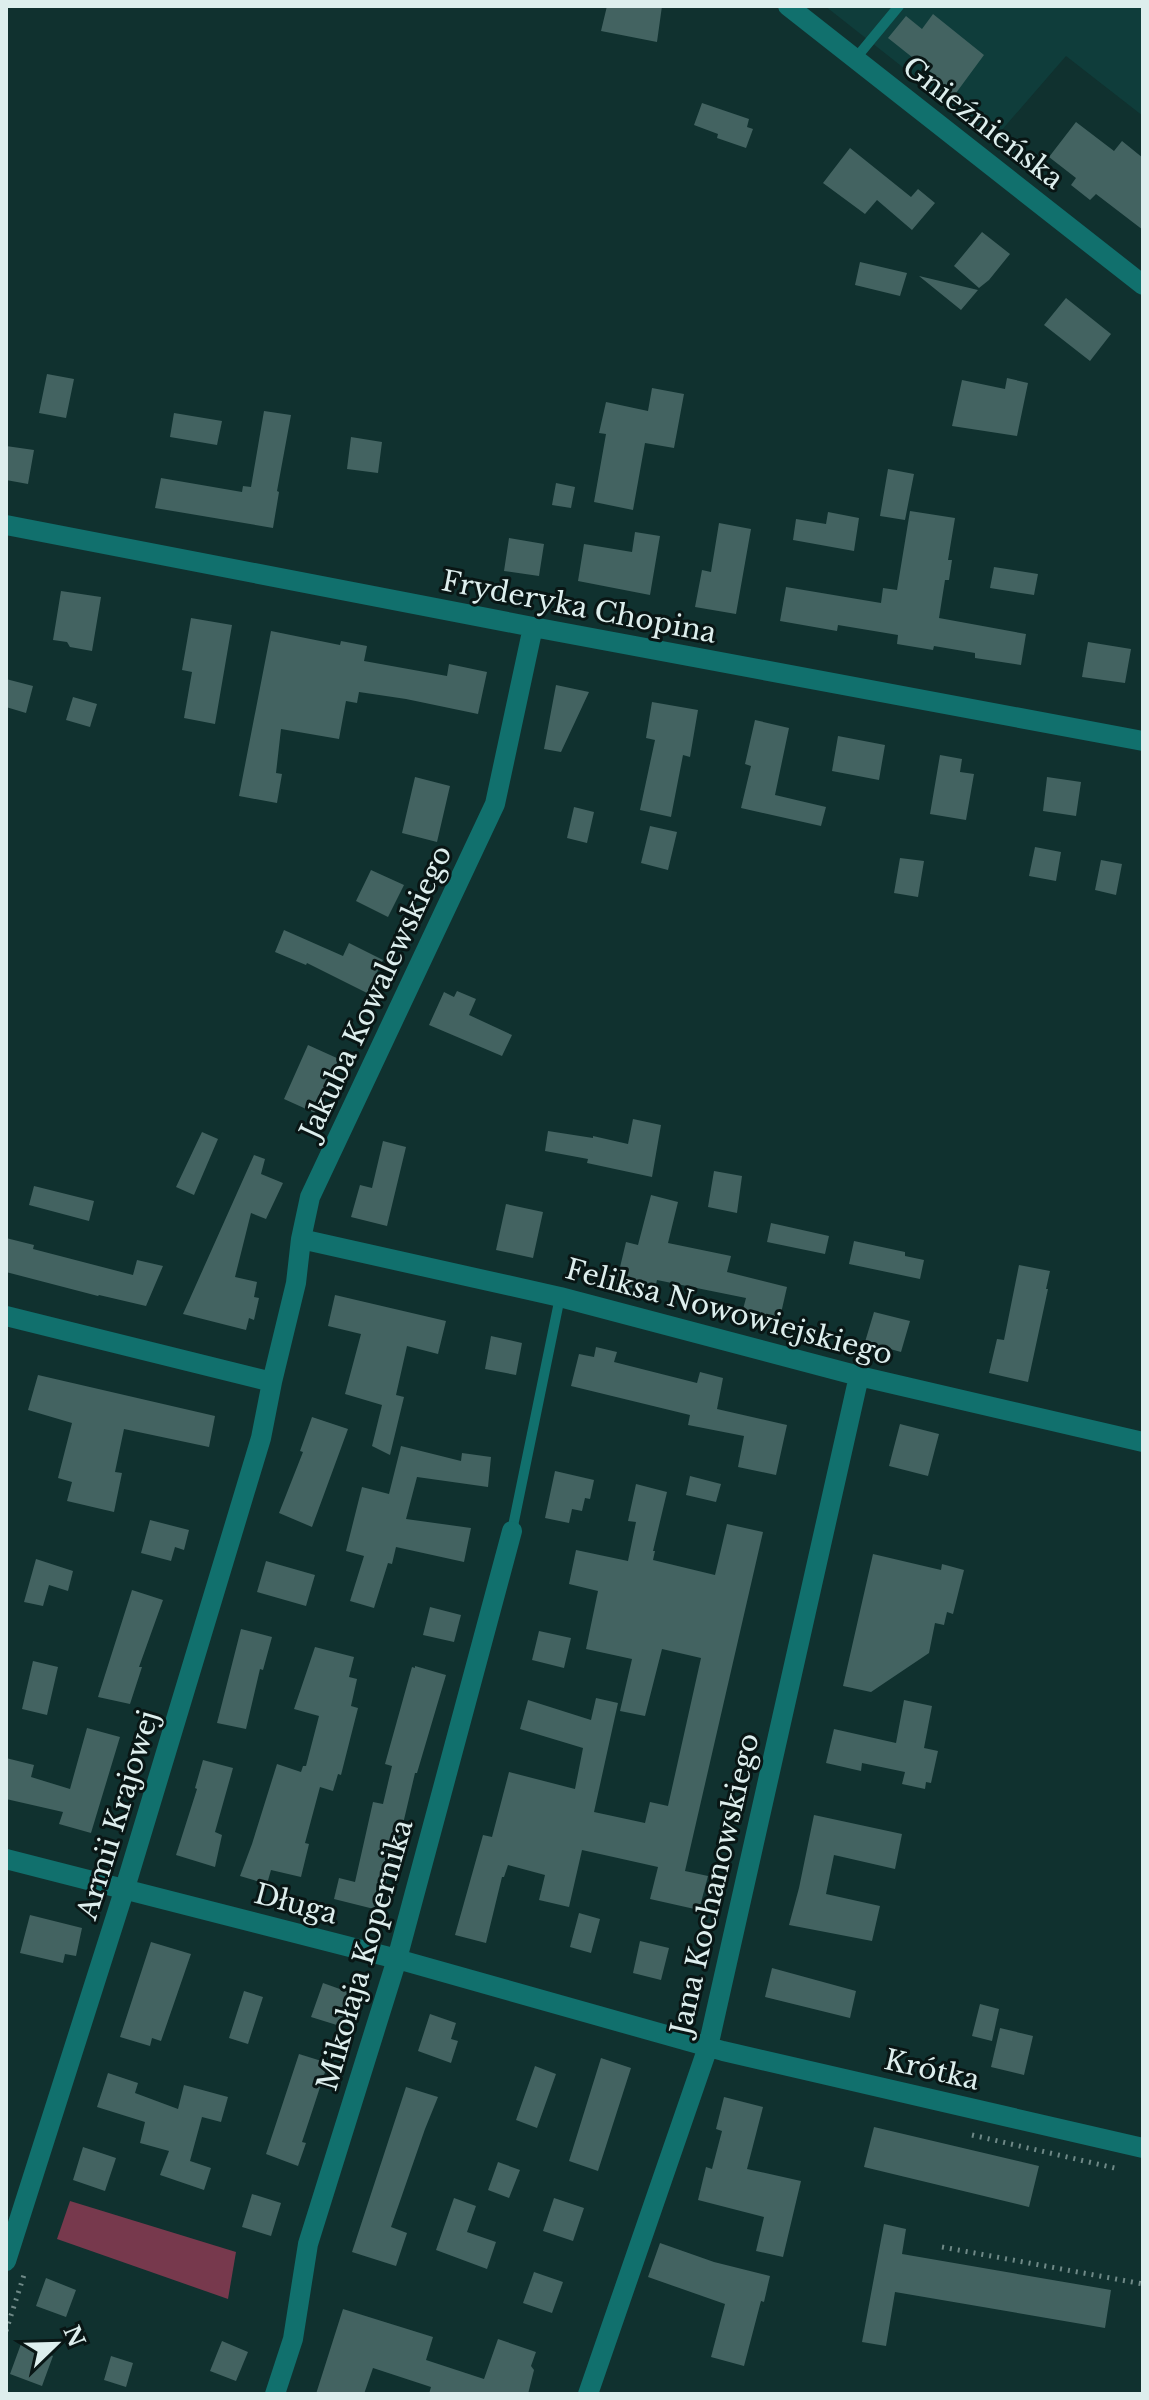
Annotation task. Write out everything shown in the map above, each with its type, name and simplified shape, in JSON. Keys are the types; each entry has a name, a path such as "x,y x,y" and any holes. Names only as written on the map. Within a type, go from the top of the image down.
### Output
{"street":[{"name":"Gnieźnieńska","path":"788,6 1143,285"},
{"name":"Fryderyka Chopina","path":"6,525 1143,741"},
{"name":"Jakuba Kowalewskiego","path":"272,1382 296,1283 310,1197 495,804 533,627"},
{"name":"Feliksa Nowowiejskiego","path":"301,1239 560,1297 859,1376 1143,1442"},
{"path":"6,1316 272,1382"},
{"name":"Jana Kochanowskiego","path":"588,2394 708,2047 859,1376"},
{"name":"Armii Krajowej","path":"6,2261 125,1888 261,1438 272,1382"},
{"name":"Mikołaja Kopernika","path":"275,2394 293,2339 308,2244 397,1959 512,1531"},
{"name":"Długa","path":"6,1859 397,1959 708,2047"},
{"name":"Krótka","path":"708,2047 1143,2148"}],"lane":[{"path":"856,58 899,6"},
{"path":"512,1531 560,1297"}],"path":[{"path":"942,2247 1143,2284"},
{"path":"6,2331 25,2270"}],"shaded area":[{"path":"825,6 1143,6 1143,116 1066,56 994,139"},
{"path":"70,2201 236,2252 228,2299 57,2239"}],"building":[{"path":"607,6 662,6 657,42 601,31"},
{"path":"933,14 984,55 956,93 949,97 942,96 937,90 937,77 888,38 906,16 922,29"},
{"path":"702,103 749,119 747,127 753,129 746,148 717,138 718,134 694,125"},
{"path":"1076,122 1114,151 1122,141 1143,158 1143,230 1096,194 1090,200 1071,185 1076,178 1049,157"},
{"path":"850,148 911,197 918,189 935,203 912,230 877,200 865,214 823,183"},
{"path":"982,232 1010,254 979,288 954,266"},
{"path":"860,262 907,273 900,296 855,285"},
{"path":"919,276 978,290 961,310"},
{"path":"1066,298 1111,334 1090,361 1044,325"},
{"path":"47,374 74,379 66,418 39,413"},
{"path":"1007,378 1028,383 1017,436 952,426 962,380 1005,389"},
{"path":"652,388 684,394 674,448 645,443 633,510 594,502 606,434 599,433 606,402 648,411"},
{"path":"264,411 291,415 273,528 155,508 161,478 242,492 243,486 251,487"},
{"path":"174,413 222,421 217,445 170,437"},
{"path":"351,437 382,442 378,473 347,469"},
{"path":"6,446 34,450 28,484 6,480"},
{"path":"888,469 914,474 905,520 880,516"},
{"path":"556,483 575,487 571,508 552,505"},
{"path":"910,511 955,518 948,560 952,560 949,580 945,580 939,618 1026,634 1021,665 975,658 975,653 934,646 933,650 897,644 898,635 838,625 837,631 780,621 786,587 881,603 883,588 897,590"},
{"path":"828,512 859,518 854,551 793,540 796,519 826,524"},
{"path":"719,523 751,529 736,614 695,607 702,570 711,572"},
{"path":"635,532 660,536 650,595 578,581 584,544 632,552"},
{"path":"509,538 544,544 539,576 504,571"},
{"path":"994,567 1038,574 1034,595 990,588"},
{"path":"61,591 101,597 92,651 53,640"},
{"path":"191,618 232,625 215,724 184,718 192,672 182,670"},
{"path":"271,631 340,645 341,641 367,646 364,661 447,676 449,664 487,672 478,714 359,692 357,703 346,701 339,739 281,729 276,773 282,774 277,803 239,796"},
{"path":"1088,642 1131,649 1125,683 1082,677"},
{"path":"6,679 33,686 26,713 6,707"},
{"path":"556,685 589,692 561,752 544,749"},
{"path":"73,697 97,704 90,727 66,720"},
{"path":"652,702 698,710 690,757 683,755 671,817 640,810 655,740 646,738"},
{"path":"755,720 789,728 775,795 826,807 821,826 741,808 751,766 745,764"},
{"path":"838,736 885,745 879,780 832,771"},
{"path":"940,755 962,759 960,772 974,774 966,820 930,814"},
{"path":"415,777 450,786 437,842 402,833"},
{"path":"1047,777 1081,782 1076,816 1043,811"},
{"path":"574,807 594,812 587,843 567,838"},
{"path":"650,826 677,832 668,870 641,863"},
{"path":"1035,847 1061,852 1056,881 1029,876"},
{"path":"900,858 924,861 918,897 894,893"},
{"path":"1101,860 1122,864 1116,895 1095,890"},
{"path":"371,870 404,885 388,917 356,901"},
{"path":"284,930 343,956 349,943 383,960 367,993 307,963 275,952"},
{"path":"457,991 476,999 469,1015 512,1035 502,1056 429,1025 444,992 454,997"},
{"path":"308,1045 339,1059 315,1113 284,1099"},
{"path":"633,1119 661,1125 652,1177 545,1151 548,1131 628,1144"},
{"path":"202,1132 218,1139 194,1195 176,1187"},
{"path":"383,1141 406,1147 387,1226 351,1217 360,1185 372,1188"},
{"path":"254,1155 265,1159 261,1174 283,1183 266,1219 251,1213 235,1277 257,1282 254,1297 259,1298 254,1320 249,1318 246,1330 183,1314"},
{"path":"714,1171 742,1176 737,1213 708,1207"},
{"path":"34,1186 94,1201 89,1221 29,1205"},
{"path":"651,1195 678,1202 668,1243 731,1256 727,1272 787,1287 779,1322 742,1313 746,1298 657,1280 654,1293 616,1284 626,1242 638,1245"},
{"path":"506,1204 543,1212 533,1258 496,1250"},
{"path":"771,1223 829,1236 825,1254 767,1242"},
{"path":"6,1238 34,1245 33,1249 133,1275 137,1260 163,1266 146,1306 6,1272"},
{"path":"854,1241 905,1252 905,1256 924,1260 920,1279 849,1264"},
{"path":"1019,1265 1050,1271 1028,1382 989,1373 997,1339 1004,1340"},
{"path":"335,1295 446,1321 438,1354 407,1346 396,1395 404,1397 390,1455 372,1446 382,1405 345,1394 361,1334 328,1326"},
{"path":"874,1312 910,1321 901,1352 865,1342"},
{"path":"491,1336 522,1343 516,1375 485,1369"},
{"path":"596,1347 617,1352 614,1362 697,1383 700,1372 723,1378 717,1409 787,1425 776,1475 738,1467 744,1436 688,1425 690,1415 571,1386 579,1354 594,1357"},
{"path":"38,1375 215,1416 209,1447 124,1429 115,1472 122,1473 114,1512 67,1501 72,1482 58,1478 72,1423 28,1410"},
{"path":"312,1417 348,1429 312,1527 279,1513 303,1452 300,1451"},
{"path":"900,1424 939,1434 928,1476 889,1466"},
{"path":"401,1446 461,1461 462,1453 491,1457 488,1487 417,1477 406,1519 471,1528 464,1562 396,1547 374,1608 350,1601 364,1556 346,1551 362,1487 389,1494"},
{"path":"555,1471 594,1480 590,1499 585,1498 582,1511 572,1509 569,1523 545,1518"},
{"path":"690,1476 721,1484 716,1502 686,1495"},
{"path":"636,1484 667,1492 653,1560 715,1575 727,1524 763,1532 685,1871 708,1876 699,1910 650,1899 658,1867 582,1850 569,1907 539,1900 545,1875 508,1865 502,1877 486,1943 455,1935 483,1835 492,1837 509,1772 575,1789 583,1748 520,1729 528,1700 591,1720 596,1698 618,1703 594,1812 645,1823 650,1802 668,1806 701,1658 662,1649 645,1716 620,1711 632,1659 586,1649 598,1591 569,1584 576,1550 628,1561 636,1522 628,1521"},
{"path":"150,1520 189,1530 184,1550 175,1547 171,1561 141,1553"},
{"path":"873,1554 941,1570 942,1564 964,1570 953,1614 947,1612 944,1625 935,1623 929,1653 871,1692 843,1686"},
{"path":"36,1559 73,1571 68,1591 49,1585 43,1606 24,1602"},
{"path":"266,1561 315,1575 306,1606 257,1592"},
{"path":"132,1590 163,1600 139,1667 142,1667 130,1704 98,1697"},
{"path":"430,1607 461,1615 454,1642 423,1635"},
{"path":"241,1629 272,1637 263,1670 260,1669 246,1729 217,1723"},
{"path":"539,1631 571,1638 564,1668 532,1660"},
{"path":"315,1647 354,1657 349,1677 357,1679 351,1706 358,1708 341,1775 338,1774 333,1791 320,1787 305,1843 309,1844 301,1877 271,1870 267,1884 240,1876 277,1764 301,1772 306,1766 319,1716 294,1709"},
{"path":"33,1661 58,1667 47,1715 22,1709"},
{"path":"412,1667 446,1675 415,1773 378,1910 334,1899 339,1878 355,1882 373,1802 383,1804 392,1766 385,1764"},
{"path":"904,1700 932,1706 924,1748 938,1751 931,1783 926,1782 925,1789 902,1784 905,1772 862,1763 861,1771 826,1763 834,1729 896,1743"},
{"path":"87,1728 120,1737 91,1833 59,1824 63,1812 6,1799 6,1758 34,1765 31,1777 70,1789"},
{"path":"203,1760 233,1768 215,1832 222,1835 215,1867 176,1855"},
{"path":"814,1815 902,1834 895,1869 834,1855 826,1894 880,1906 872,1941 789,1925"},
{"path":"579,1913 600,1919 591,1953 570,1947"},
{"path":"30,1915 82,1928 76,1956 65,1954 63,1963 20,1953"},
{"path":"640,1941 669,1948 661,1980 633,1973"},
{"path":"151,1942 191,1954 161,2041 152,2038 150,2046 120,2037"},
{"path":"772,1968 856,1991 850,2018 765,1997"},
{"path":"323,1983 351,1993 340,2026 311,2017"},
{"path":"244,1991 263,1997 248,2044 229,2038"},
{"path":"980,2004 999,2009 992,2041 972,2036"},
{"path":"430,2014 456,2023 451,2039 458,2041 451,2063 418,2051"},
{"path":"1000,2028 1033,2036 1024,2075 991,2067"},
{"path":"299,2054 328,2063 302,2142 306,2143 298,2166 266,2154"},
{"path":"601,2058 631,2068 598,2171 569,2161"},
{"path":"535,2066 556,2074 537,2128 516,2120"},
{"path":"108,2073 138,2083 135,2093 178,2109 184,2085 228,2097 221,2122 202,2117 190,2161 211,2168 204,2190 160,2175 169,2151 140,2143 145,2122 97,2107"},
{"path":"406,2087 438,2097 391,2227 407,2233 396,2266 352,2252"},
{"path":"724,2097 763,2107 747,2169 801,2181 783,2257 756,2251 764,2217 698,2200 706,2167 712,2169 722,2131 716,2129"},
{"path":"874,2127 1039,2166 1029,2207 864,2167"},
{"path":"83,2147 116,2158 105,2191 73,2180"},
{"path":"498,2162 520,2170 509,2198 488,2190"},
{"path":"252,2194 281,2203 271,2236 242,2227"},
{"path":"454,2198 476,2206 467,2232 496,2242 487,2269 436,2250"},
{"path":"554,2198 584,2208 573,2241 543,2231"},
{"path":"884,2224 906,2229 902,2254 1111,2290 1105,2328 895,2292 886,2346 862,2342"},
{"path":"660,2243 714,2262 770,2276 744,2366 711,2357 725,2304 648,2277"},
{"path":"534,2272 563,2282 552,2313 523,2303"},
{"path":"46,2278 76,2290 66,2317 36,2306"},
{"path":"343,2309 433,2337 426,2360 484,2379 498,2339 536,2352 528,2394 429,2394 431,2387 373,2368 364,2394 316,2394"},
{"path":"222,2341 248,2352 236,2381 210,2371"},
{"path":"21,2344 53,2356 42,2386 10,2374"},
{"path":"111,2356 133,2363 126,2387 104,2380"}]}
